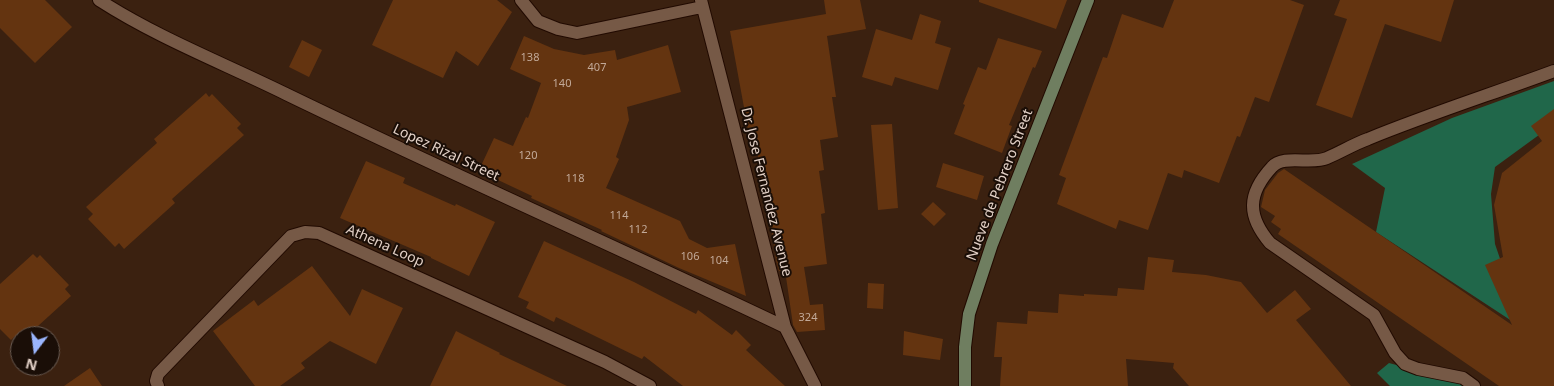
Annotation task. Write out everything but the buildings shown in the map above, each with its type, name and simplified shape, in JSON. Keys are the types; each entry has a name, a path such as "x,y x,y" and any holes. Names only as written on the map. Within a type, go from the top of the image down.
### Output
{"main road":[{"name":"Nueve de Pebrero Street","path":"965,386 965,347 969,314 992,244 1088,0"}],"street":[{"name":"Lopez Rizal Street","path":"98,0 159,36 785,327"},
{"path":"521,0 538,21 558,29 578,33 702,3"},
{"name":"Dr. Jose Fernandez Avenue","path":"702,3 785,327 815,386"},
{"path":"1474,386 1463,378 1418,369 1405,364 1395,353 1374,315 1270,243 1259,230 1252,211 1255,190 1273,165 1286,161 1320,161 1367,139 1554,71"},
{"name":"Athena Loop","path":"158,386 156,381 158,374 291,236 305,232 319,232 605,362 650,386"}],"green space":[{"path":"1554,81 1554,124 1495,167 1491,194 1495,244 1524,329 1376,232 1385,188 1352,164 1452,118"},
{"path":"1389,363 1460,382 1467,386 1390,386 1377,373"}]}
